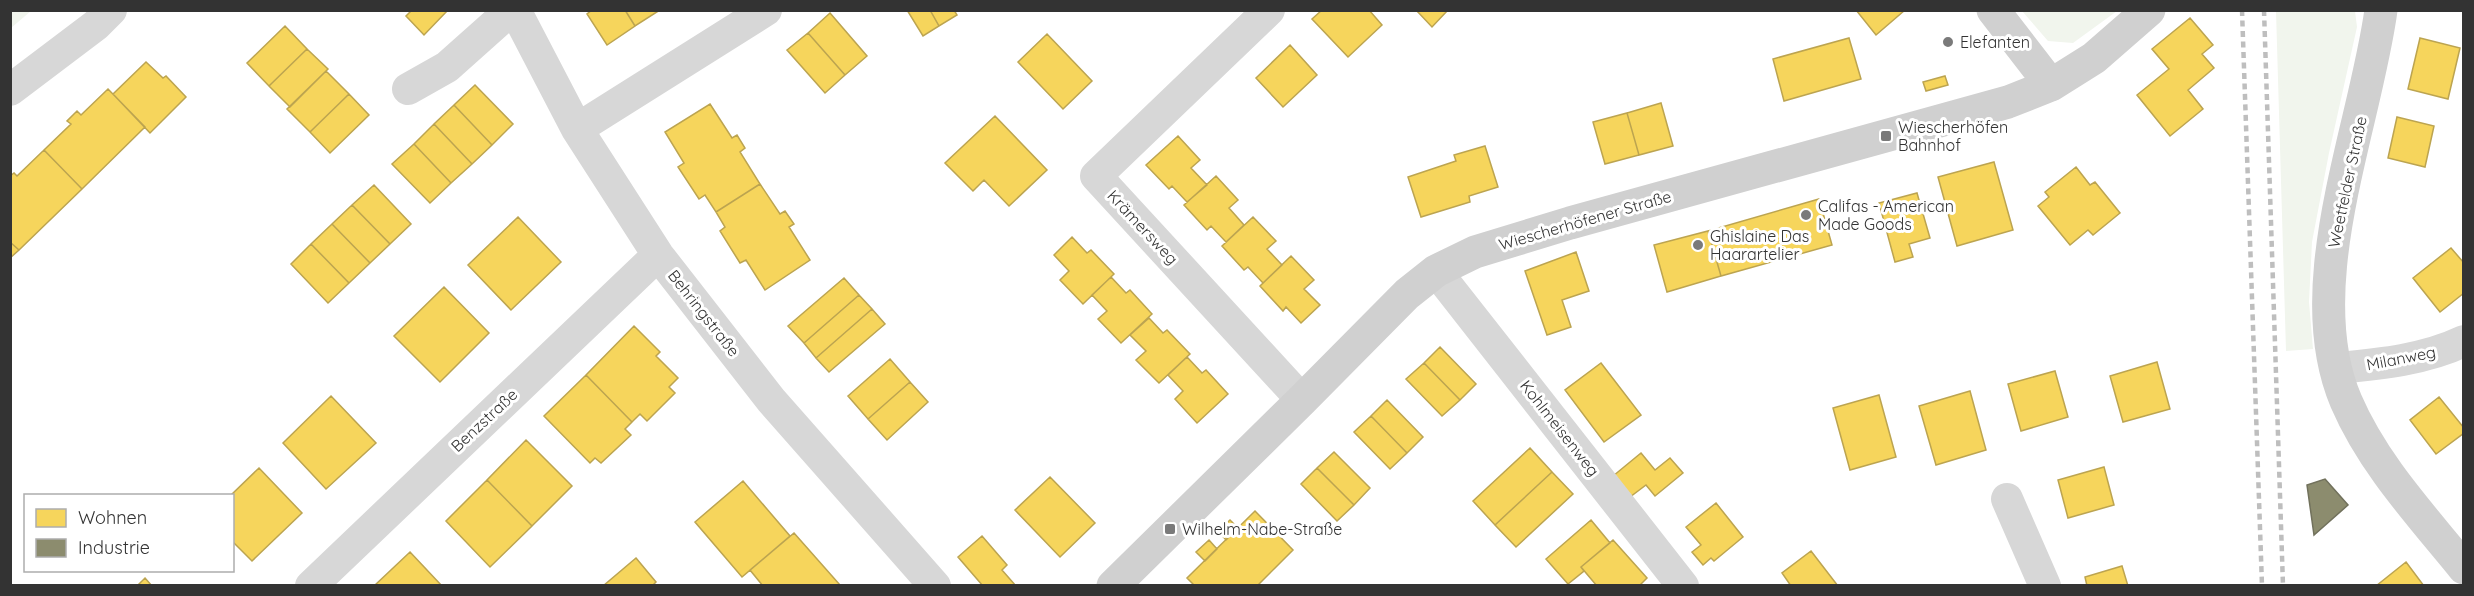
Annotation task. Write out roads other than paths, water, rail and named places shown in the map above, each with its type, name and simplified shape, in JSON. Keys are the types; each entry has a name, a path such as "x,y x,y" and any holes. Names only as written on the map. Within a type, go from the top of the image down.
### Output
{"street":[{"path":"10,90 96,25 111,10"},
{"name":"Behringstraße","path":"408,89 447,67 513,10 577,129 658,255 771,400 935,585"},
{"path":"577,129 766,10"},
{"name":"Krämersweg","path":"1269,10 1096,176 1302,400"},
{"path":"1993,10 2051,85"},
{"name":"Wiescherhöfener Straße","path":"1113,585 1407,294 1436,271 1475,252 1570,223 2008,102 2051,85 2094,58 2149,10"},
{"name":"Weetfelder Straße","path":"2381,10 2376,46 2332,237 2330,332 2345,399 2387,473 2463,568"},
{"name":"Benzstraße","path":"311,585 658,255"},
{"name":"Kohlmeisenweg","path":"1436,271 1683,585"},
{"name":"Milanweg","path":"2337,368 2414,358 2449,348 2463,341"},
{"path":"2007,499 2044,585"}],"railway":[{"path":"2242,10 2262,586"},
{"path":"2264,10 2283,586"}],"place":[{"name":"Elefanten","path":"1948,42"},
{"name":"Wiescherhöfen Bahnhof","path":"1886,136"},
{"name":"Califas - American Made Goods","path":"1806,215"},
{"name":"Ghislaine Das Haarartelier","path":"1698,245"},
{"name":"Wilhelm-Nabe-Straße","path":"1170,529"}]}
